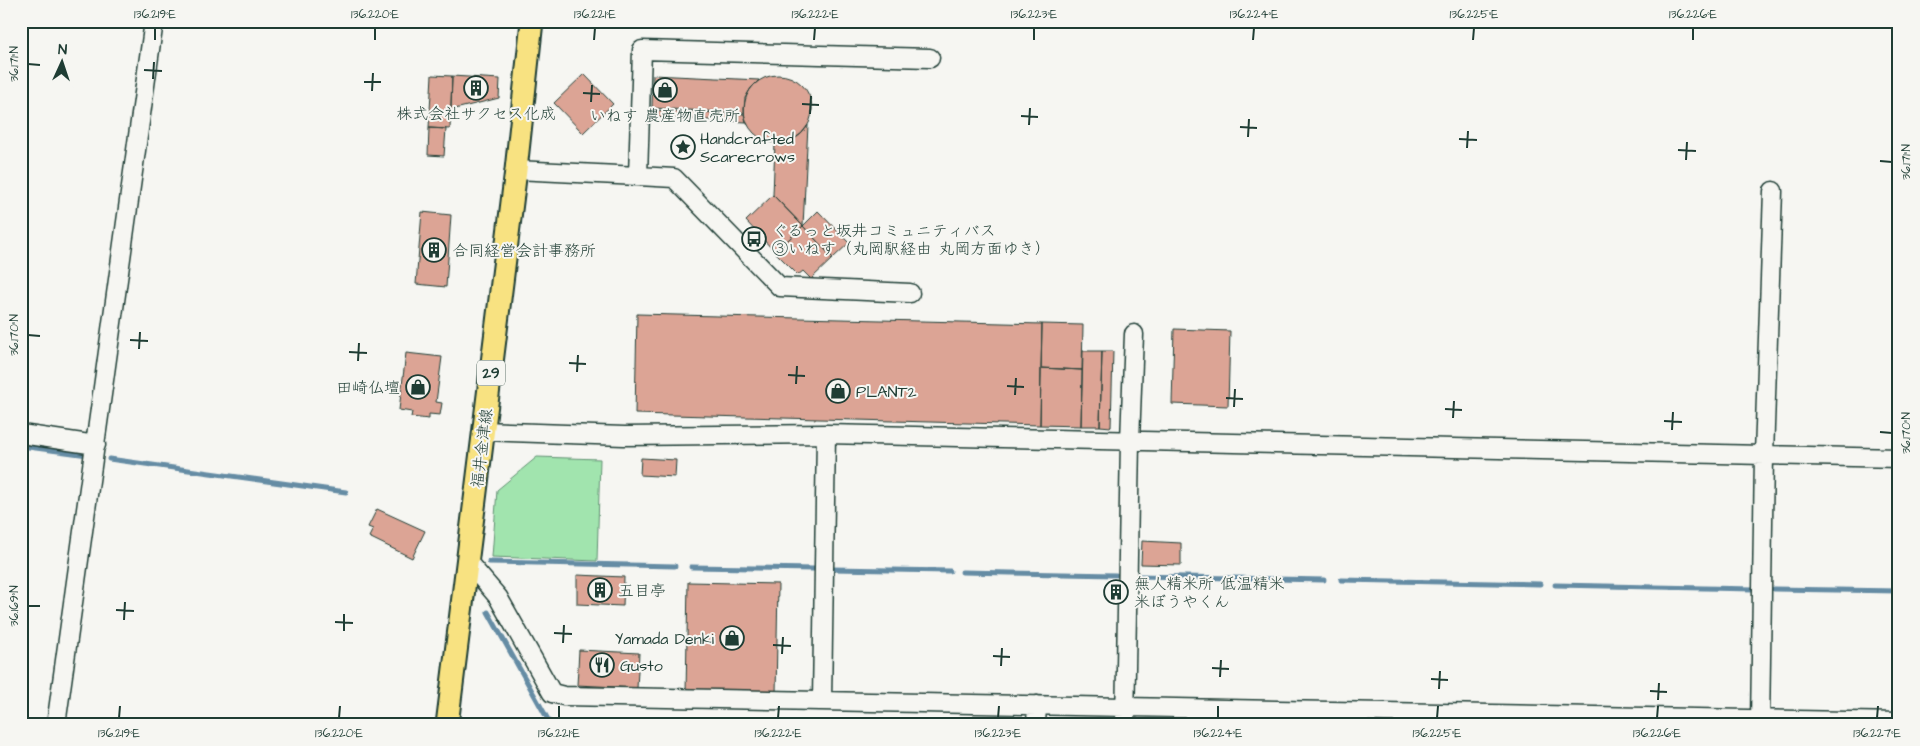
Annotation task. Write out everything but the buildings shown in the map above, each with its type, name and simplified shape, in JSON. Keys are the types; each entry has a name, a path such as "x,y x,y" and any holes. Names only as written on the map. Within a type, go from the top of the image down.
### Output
{"main road":[{"name":"福井金津線","path":"447,725 516,170 532,21"}],"street":[{"path":"56,725 154,21"},
{"path":"638,176 642,50 930,58"},
{"path":"516,170 674,178 780,287 910,293"},
{"path":"1760,722 1764,455 1773,191"},
{"path":"1125,716 1134,334"},
{"path":"484,431 624,436 826,434 1899,458"},
{"path":"21,434 96,445"},
{"path":"822,701 826,434"},
{"path":"467,561 498,597 552,694 564,696 1037,705 1125,716 1899,722"},
{"path":"1036,725 1037,705"}],"green space":[{"path":"537,457 600,459 597,561 492,557 497,490"}],"waterway":[{"path":"21,446 88,455"},
{"path":"109,459 346,492"},
{"path":"489,562 675,566"},
{"path":"691,567 814,569"},
{"path":"832,569 950,571"},
{"path":"962,572 1116,575"},
{"path":"1138,576 1324,580"},
{"path":"1341,580 1540,584"},
{"path":"1555,585 1754,589"},
{"path":"1774,589 1899,591"},
{"path":"488,612 551,725"}],"place":[{"name":"株式会社サクセス化成","path":"476,88"},
{"name":"いねす 農産物直売所","path":"665,90"},
{"name":"Handcrafted Scarecrows","path":"683,147"},
{"name":"ぐるっと坂井コミュニティバス ③いねす（丸岡駅経由 丸岡方面ゆき）","path":"754,239"},
{"name":"合同経営会計事務所","path":"434,250"},
{"name":"田崎仏壇","path":"418,387"},
{"name":"PLANT2","path":"838,391"},
{"name":"五目亭","path":"600,590"},
{"name":"無人精米所 低温精米 米ぼうやくん","path":"1116,592"},
{"name":"Yamada Denki","path":"732,638"},
{"name":"Gusto","path":"602,665"}]}
